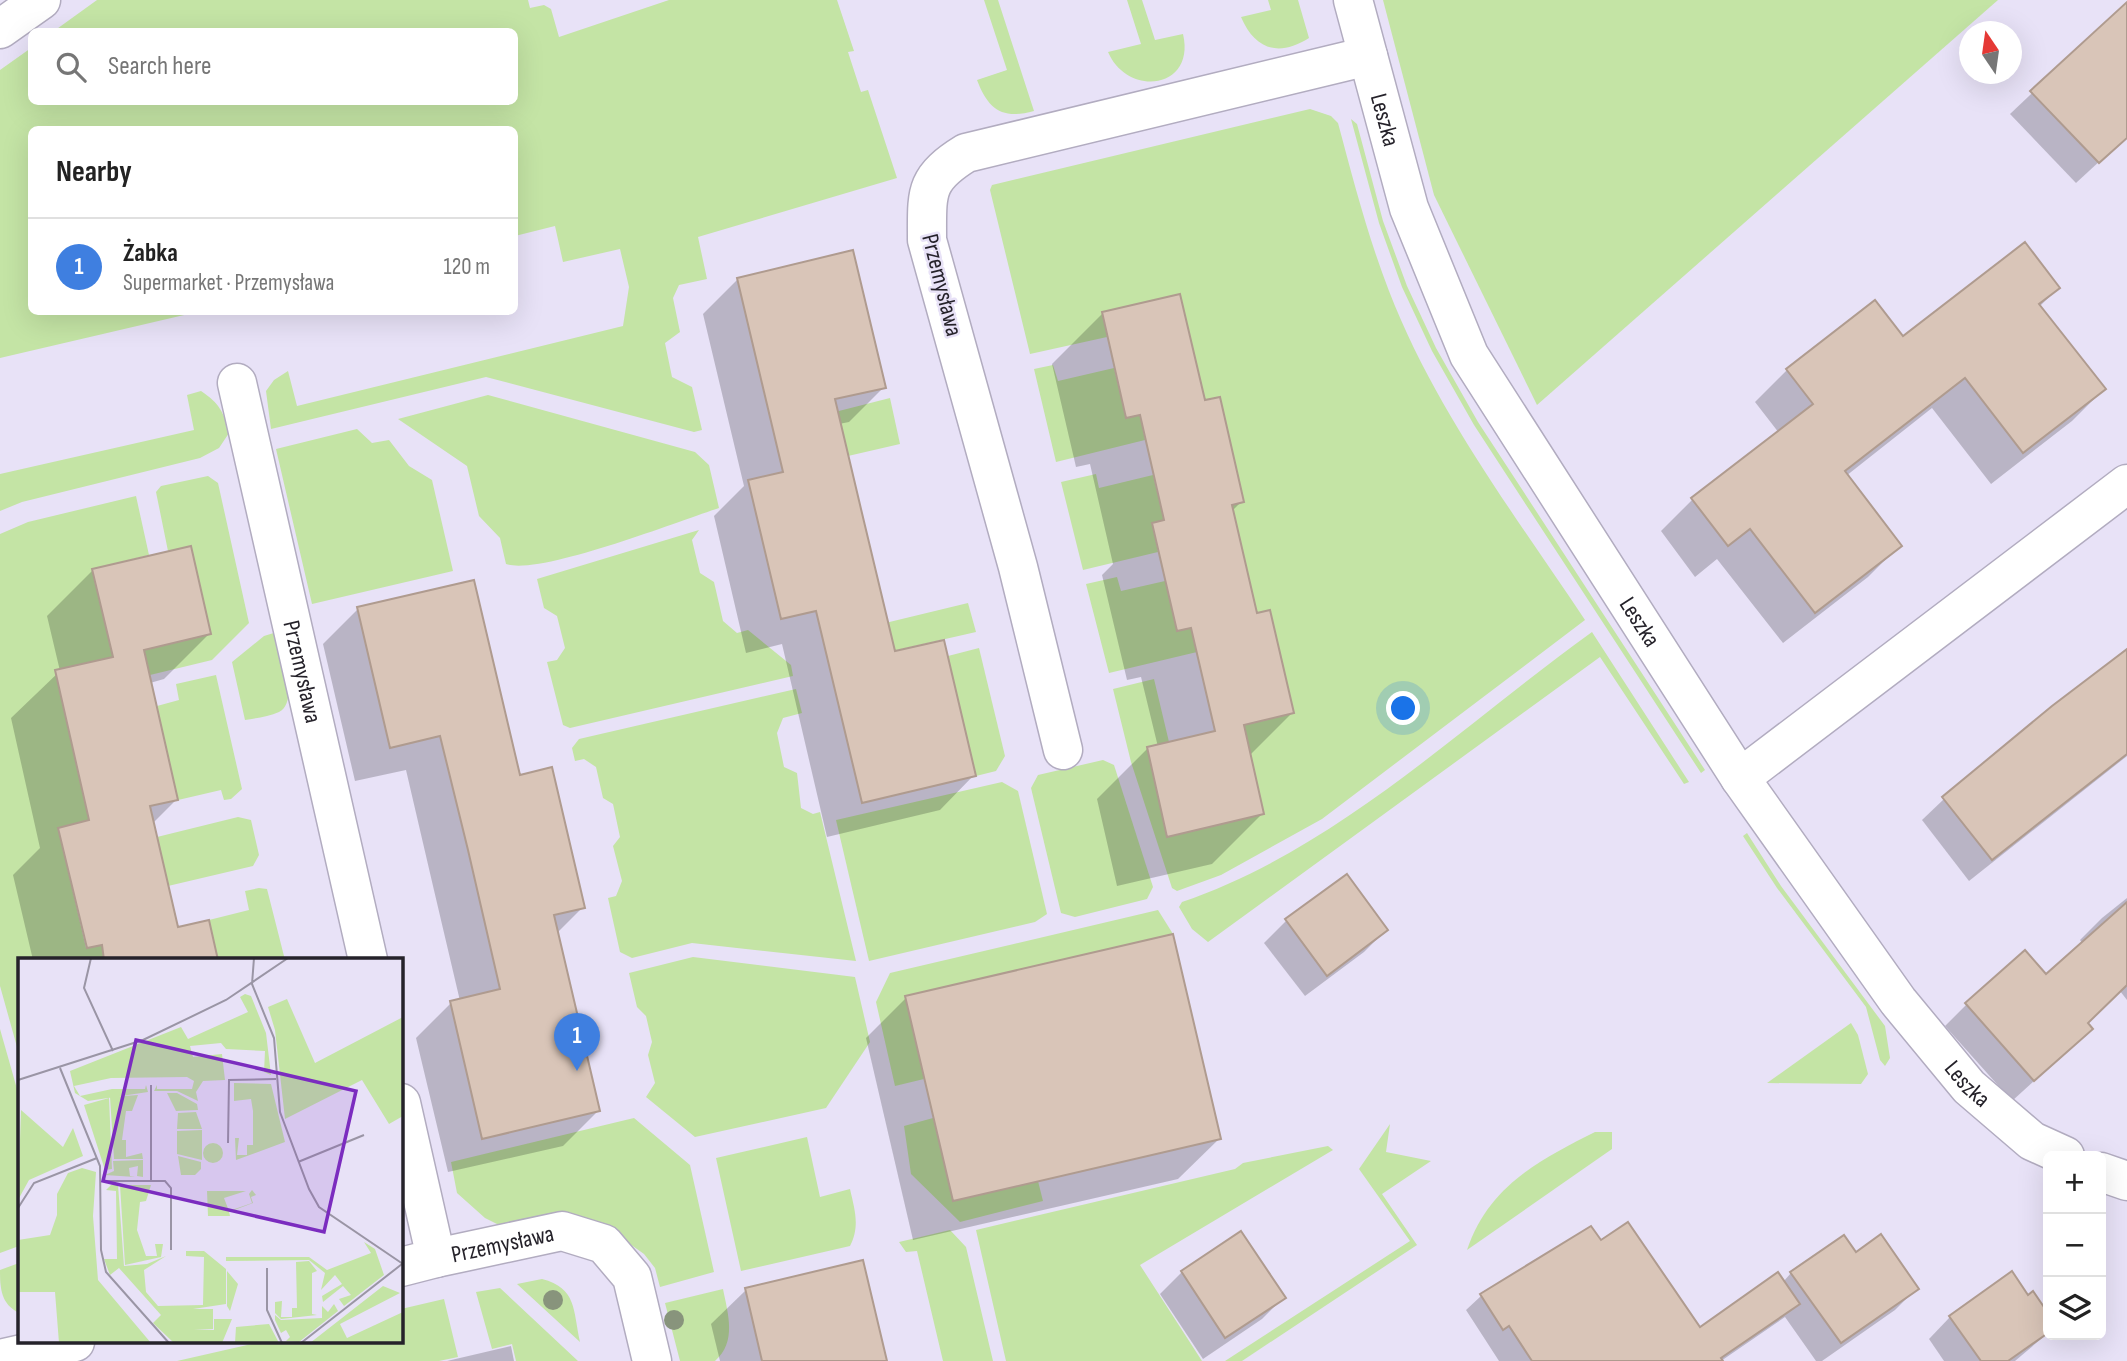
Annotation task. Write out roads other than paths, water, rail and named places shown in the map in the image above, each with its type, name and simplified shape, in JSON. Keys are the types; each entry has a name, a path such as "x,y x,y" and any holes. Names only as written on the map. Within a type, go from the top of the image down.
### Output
{"street":[{"path":"0,29 41,0"},
{"name":"Leszka","path":"1353,0 1409,208 1469,355 1740,778 1898,1001 1969,1087 2032,1141 2055,1151"},
{"name":"Przemysława","path":"1063,750 1018,567 927,240 927,200 939,170 966,153 1368,56"},
{"name":"Przemysława","path":"237,383 368,958"},
{"path":"1740,778 2127,484"},
{"name":"Przemysława","path":"402,1112 418,1262 562,1231 604,1244 632,1277 652,1361"},
{"path":"2106,1174 2127,1181"},
{"path":"0,1359 66,1344"}],"place":[{"name":"Żabka","path":"577,1071"}]}
